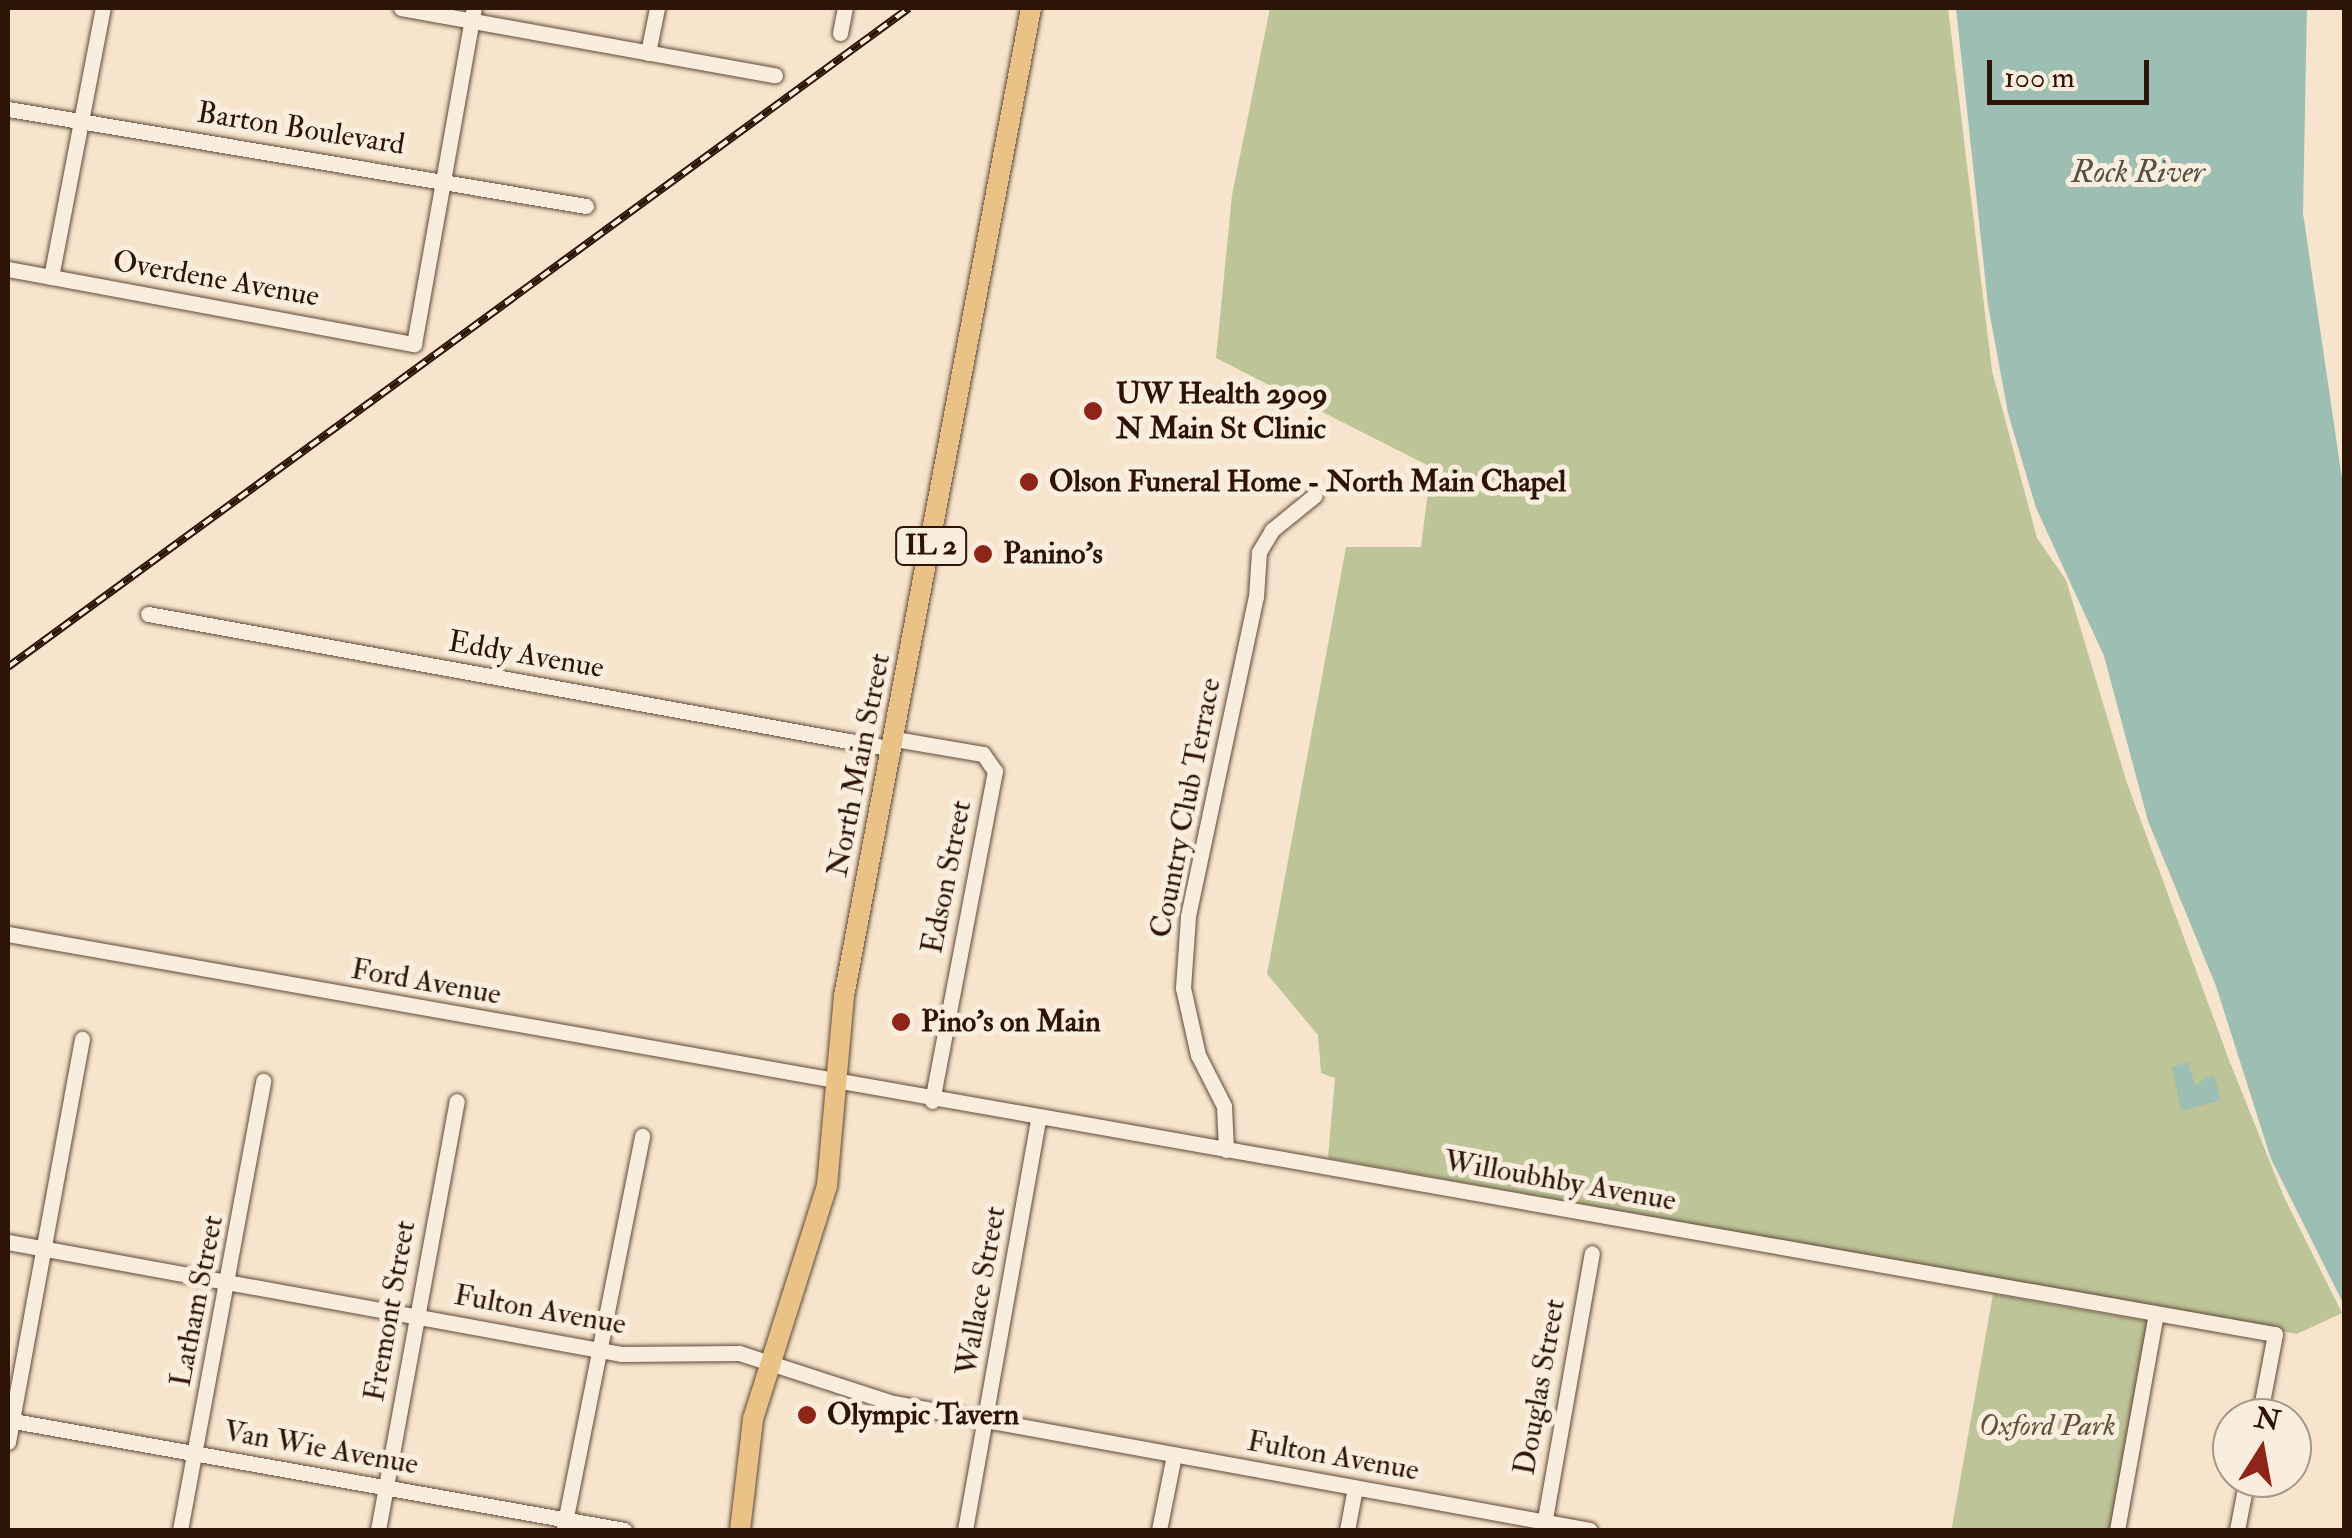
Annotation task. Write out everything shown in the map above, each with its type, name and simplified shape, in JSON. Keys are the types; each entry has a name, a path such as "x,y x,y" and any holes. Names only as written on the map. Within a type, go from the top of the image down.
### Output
{"main road":[{"name":"North Main Street","path":"740,1530 750,1431 824,1199 844,996 1032,8"}],"street":[{"path":"51,277 84,123 103,8"},
{"path":"401,8 472,14 775,76"},
{"path":"648,53 657,8"},
{"path":"840,33 845,8"},
{"path":"441,179 472,14"},
{"name":"Barton Boulevard","path":"8,108 586,206"},
{"name":"Overdene Avenue","path":"8,268 414,344 441,179"},
{"name":"Country Club Terrace","path":"1226,1150 1224,1106 1198,1054 1183,988 1188,916 1229,737 1259,552 1272,530 1315,495"},
{"name":"Eddy Avenue","path":"148,614 894,744"},
{"name":"Edson Street","path":"894,744 983,754 995,771 932,1101"},
{"name":"Ford Avenue","path":"8,934 834,1084"},
{"path":"8,1442 82,1040"},
{"name":"Latham Street","path":"180,1530 264,1081"},
{"name":"Willoubhby Avenue","path":"834,1084 2275,1334 2263,1398"},
{"name":"Fremont Street","path":"378,1530 458,1101"},
{"name":"Wallace Street","path":"965,1530 1038,1119"},
{"path":"564,1526 642,1136"},
{"name":"Fulton Avenue","path":"8,1242 599,1350 726,1351 773,1361 883,1400 1543,1526 1590,1530"},
{"name":"Douglas Street","path":"1543,1526 1592,1252"},
{"path":"2117,1530 2156,1314"},
{"name":"Van Wie Avenue","path":"10,1420 386,1488 564,1526 624,1530"},
{"path":"1159,1530 1174,1455"},
{"path":"1347,1530 1355,1488"},
{"path":"2237,1530 2243,1498"}],"green space":[{"path":"1270,8 1948,8 1992,371 2037,538 2066,580 2127,783 2229,1060 2284,1197 2342,1313 2297,1334 1328,1158 1335,1078 1321,1073 1318,1035 1267,974 1346,547 1421,547 1431,467 1216,358 1232,195"},
{"name":"Oxford Park","path":"1993,1294 2148,1321 2111,1530 1951,1530"}],"water":[{"name":"Rock River","path":"1956,8 2307,8 2303,213 2344,492 2344,1305 2271,1159 2216,986 2148,821 2104,656 2036,508 2008,413 1988,305"},
{"path":"2188,1062 2195,1085 2214,1074 2221,1100 2181,1111 2172,1067"}],"railway":[{"path":"8,667 909,8"}],"place":[{"name":"UW Health 2909 N Main St Clinic","path":"1093,411"},
{"name":"Olson Funeral Home - North Main Chapel","path":"1029,482"},
{"name":"Panino's","path":"983,554"},
{"name":"Pino's on Main","path":"901,1022"},
{"name":"Olympic Tavern","path":"807,1415"}]}
